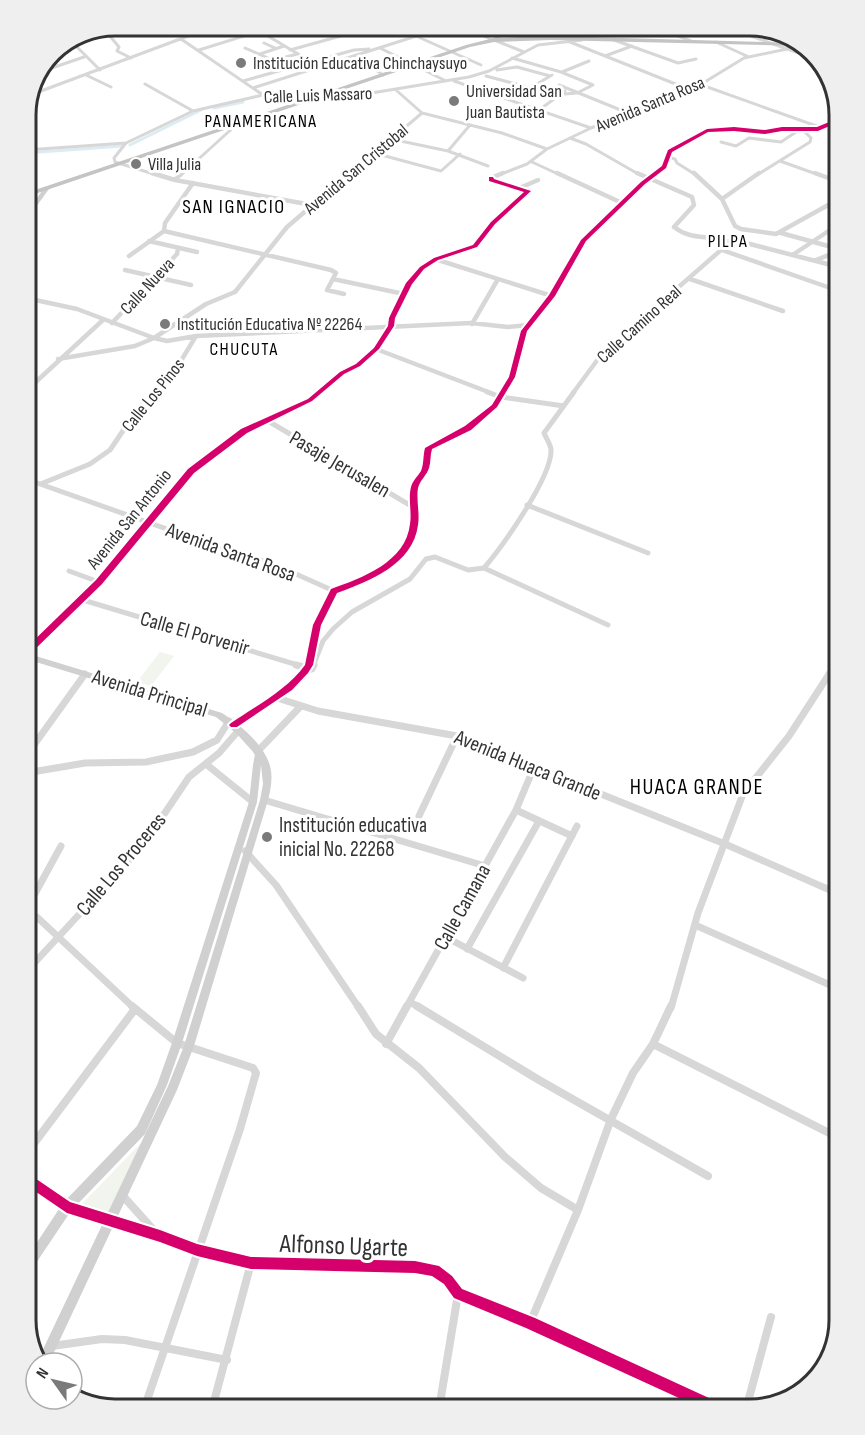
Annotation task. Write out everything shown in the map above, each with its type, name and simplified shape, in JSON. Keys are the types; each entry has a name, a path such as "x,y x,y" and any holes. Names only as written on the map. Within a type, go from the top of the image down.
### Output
{"highway":[{"path":"36,192 492,39 588,39 616,36 786,44"}],"main road":[{"path":"484,36 492,39 500,36"},
{"path":"647,179 664,167 672,150 707,131 731,129 765,132 782,129 822,128 829,125"},
{"path":"36,202 45,189"},
{"name":"Avenida Principal","path":"36,657 213,713 234,725 258,754"},
{"path":"49,1351 174,1087 189,1046 259,801 266,767 258,754"},
{"path":"36,1253 67,1207 136,1137 162,1085 244,850"}],"street":[{"path":"40,91 187,36"},
{"path":"199,50 244,36"},
{"path":"268,36 320,66 357,56 378,47 449,80 591,128"},
{"path":"290,50 336,36"},
{"path":"252,87 414,36 481,65"},
{"path":"552,36 557,38"},
{"name":"Calle Luis Massaro","path":"36,149 126,143 193,111 263,95 353,96 480,74 538,45 566,36"},
{"path":"616,36 632,46 678,63 696,59"},
{"path":"676,36 689,41"},
{"path":"751,36 799,53"},
{"path":"110,37 119,47 117,51 131,58"},
{"path":"181,39 263,95"},
{"path":"273,39 264,43 276,49"},
{"path":"492,39 524,52"},
{"name":"Calle Luis Massaro","path":"538,45 588,39"},
{"path":"569,41 688,89"},
{"path":"716,42 749,57"},
{"path":"260,54 284,46"},
{"path":"604,56 632,46"},
{"path":"76,47 100,70"},
{"path":"245,48 289,67"},
{"path":"243,81 361,48 369,49"},
{"name":"Avenida Santa Rosa","path":"521,187 491,180 491,178 531,162 547,149 591,128 718,75 729,65 749,57 760,57 787,49"},
{"path":"274,61 297,54"},
{"path":"357,56 383,75"},
{"path":"51,68 84,57"},
{"path":"511,58 574,76 593,86 577,93 564,94"},
{"path":"510,100 550,76 589,61"},
{"path":"460,83 488,75 503,67 513,66 550,76"},
{"path":"86,75 111,87"},
{"path":"488,75 533,87"},
{"path":"574,76 559,85 628,114"},
{"path":"145,84 193,111"},
{"path":"699,84 822,128"},
{"path":"539,110 564,94 567,89"},
{"path":"396,90 422,113 502,133 547,149"},
{"name":"Avenida San Cristobal","path":"154,338 206,304 232,294 250,276 286,227 422,113"},
{"path":"175,180 236,124"},
{"path":"448,151 470,125"},
{"path":"721,142 737,146 748,138 779,142 801,130 811,140 722,199"},
{"path":"570,138 586,144 647,179 692,197 694,205 674,227 675,229 699,239 717,239 729,243 742,242 829,264"},
{"path":"392,139 460,154 488,165"},
{"path":"126,143 114,158 119,164 175,180 312,205"},
{"path":"374,153 441,171 460,154"},
{"path":"668,157 675,159 677,163 698,176 722,199 738,228 768,235 780,233 829,205"},
{"path":"780,161 829,178"},
{"path":"531,162 622,202"},
{"path":"36,771 85,763 146,762 193,752 217,741 234,725 289,687 306,670 317,625 334,591 369,578 401,552 410,540 414,525 415,486 426,466 426,453 429,448 468,428 489,412 501,397 512,376 524,331 552,296 584,240 647,179"},
{"path":"521,187 538,180"},
{"path":"164,231 165,223 193,183"},
{"name":"Avenida San Antonio","path":"36,645 83,600 191,471 244,431 310,400 342,373 358,365 376,349 391,326 392,318 409,283 422,268 436,259 475,246 493,223 528,190 521,187"},
{"path":"129,256 164,231 331,270 336,273 327,290 344,294"},
{"path":"794,254 829,232"},
{"path":"780,233 829,247"},
{"path":"148,241 197,252"},
{"name":"Calle Camino Real","path":"484,568 546,474 551,450 544,433 604,351 628,338 658,304 690,279 729,243"},
{"name":"Calle Nueva","path":"112,323 177,254 178,248"},
{"path":"722,250 829,287"},
{"path":"815,260 829,254"},
{"path":"436,259 552,296"},
{"path":"125,270 191,285"},
{"path":"333,279 404,294"},
{"path":"472,324 498,279"},
{"path":"690,279 783,311"},
{"path":"36,300 77,309 167,341 196,336 391,326 419,327 483,323 506,329 528,325"},
{"path":"36,381 103,320"},
{"name":"Calle Los Pinos","path":"42,483 90,464 110,450 137,410 176,369 196,336"},
{"path":"58,359 135,346 154,338"},
{"path":"376,349 501,397 564,406"},
{"name":"Pasaje Jerusalen","path":"268,421 413,507"},
{"name":"Avenida Santa Rosa","path":"36,482 240,555 269,562 334,591"},
{"path":"527,505 648,553"},
{"path":"306,670 312,669 315,664 323,641 352,612 410,579 426,559 435,557 468,570 484,568 608,625"},
{"path":"69,571 99,582"},
{"name":"Calle El Porvenir","path":"83,600 268,654 306,670"},
{"path":"36,742 85,674"},
{"path":"530,1323 578,1210 611,1119 633,1073 653,1044 673,1003 695,925 747,786 789,735 829,675"},
{"name":"Avenida Huaca Grande","path":"274,698 298,708 435,729 457,736 725,844 829,889"},
{"path":"258,754 298,708"},
{"name":"Calle Los Proceres","path":"36,961 144,844 189,777 206,764 234,725"},
{"path":"419,816 457,736"},
{"path":"206,764 259,801 485,866"},
{"name":"Calle Camana","path":"386,1044 516,810 534,767"},
{"path":"516,810 572,836"},
{"path":"467,949 539,821"},
{"path":"503,968 577,826"},
{"path":"36,892 61,846"},
{"path":"244,850 276,885 376,1034 419,1068 506,1157 541,1188 578,1210"},
{"path":"36,919 135,1009 177,1043 253,1068 256,1075 240,1129 147,1399"},
{"path":"695,925 829,984"},
{"path":"455,942 523,978"},
{"path":"410,1002 539,1080 708,1176"},
{"path":"36,1141 135,1009"},
{"path":"653,1044 829,1132"},
{"name":"Alfonso Ugarte","path":"36,1185 67,1207 197,1250 251,1263 415,1267 435,1270 448,1280 458,1294 530,1323 693,1399"},
{"path":"123,1196 145,1223 160,1236"},
{"path":"216,1399 251,1263"},
{"path":"441,1399 458,1294"},
{"path":"749,1399 771,1317"},
{"path":"52,1346 102,1339 125,1340 227,1360"}],"shaded area":[{"path":"160,652 174,656 151,686 137,682"},
{"path":"141,1143 108,1214 79,1207"}],"waterway":[{"path":"214,108 243,102"},
{"path":"130,145 201,110"},
{"path":"36,152 122,146"}],"cycle path":[{"path":"234,725 289,688 305,671 309,665 317,625 334,591 371,576 394,561 403,551 414,527 415,486 425,469 429,448 468,428 495,406 512,377 524,331 552,296 584,240 643,183 664,167 670,151 707,131 734,129 765,132 782,129 818,129 829,124"},
{"path":"36,643 99,582 191,471 244,431 310,400 342,373 358,365 376,349 391,326 392,318 409,283 422,268 436,259 475,246 493,223 528,191 491,180 491,178"},
{"path":"36,1185 67,1207 197,1250 251,1263 415,1267 435,1270 448,1280 458,1294 530,1323 695,1399"}],"place":[{"name":"Institución Educativa Chinchaysuyo","path":"241,63"},
{"name":"Universidad San Juan Bautista","path":"454,101"},
{"name":"Villa Julia","path":"136,164"},
{"name":"Institución Educativa Nº 22264","path":"165,324"},
{"name":"Institución educativa inicial No. 22268","path":"267,837"}],"district":[{"name":"PANAMERICANA","path":"261,121"},
{"name":"SAN IGNACIO","path":"234,206"},
{"name":"PILPA","path":"728,241"},
{"name":"CHUCUTA","path":"244,349"},
{"name":"HUACA GRANDE","path":"697,786"}]}
